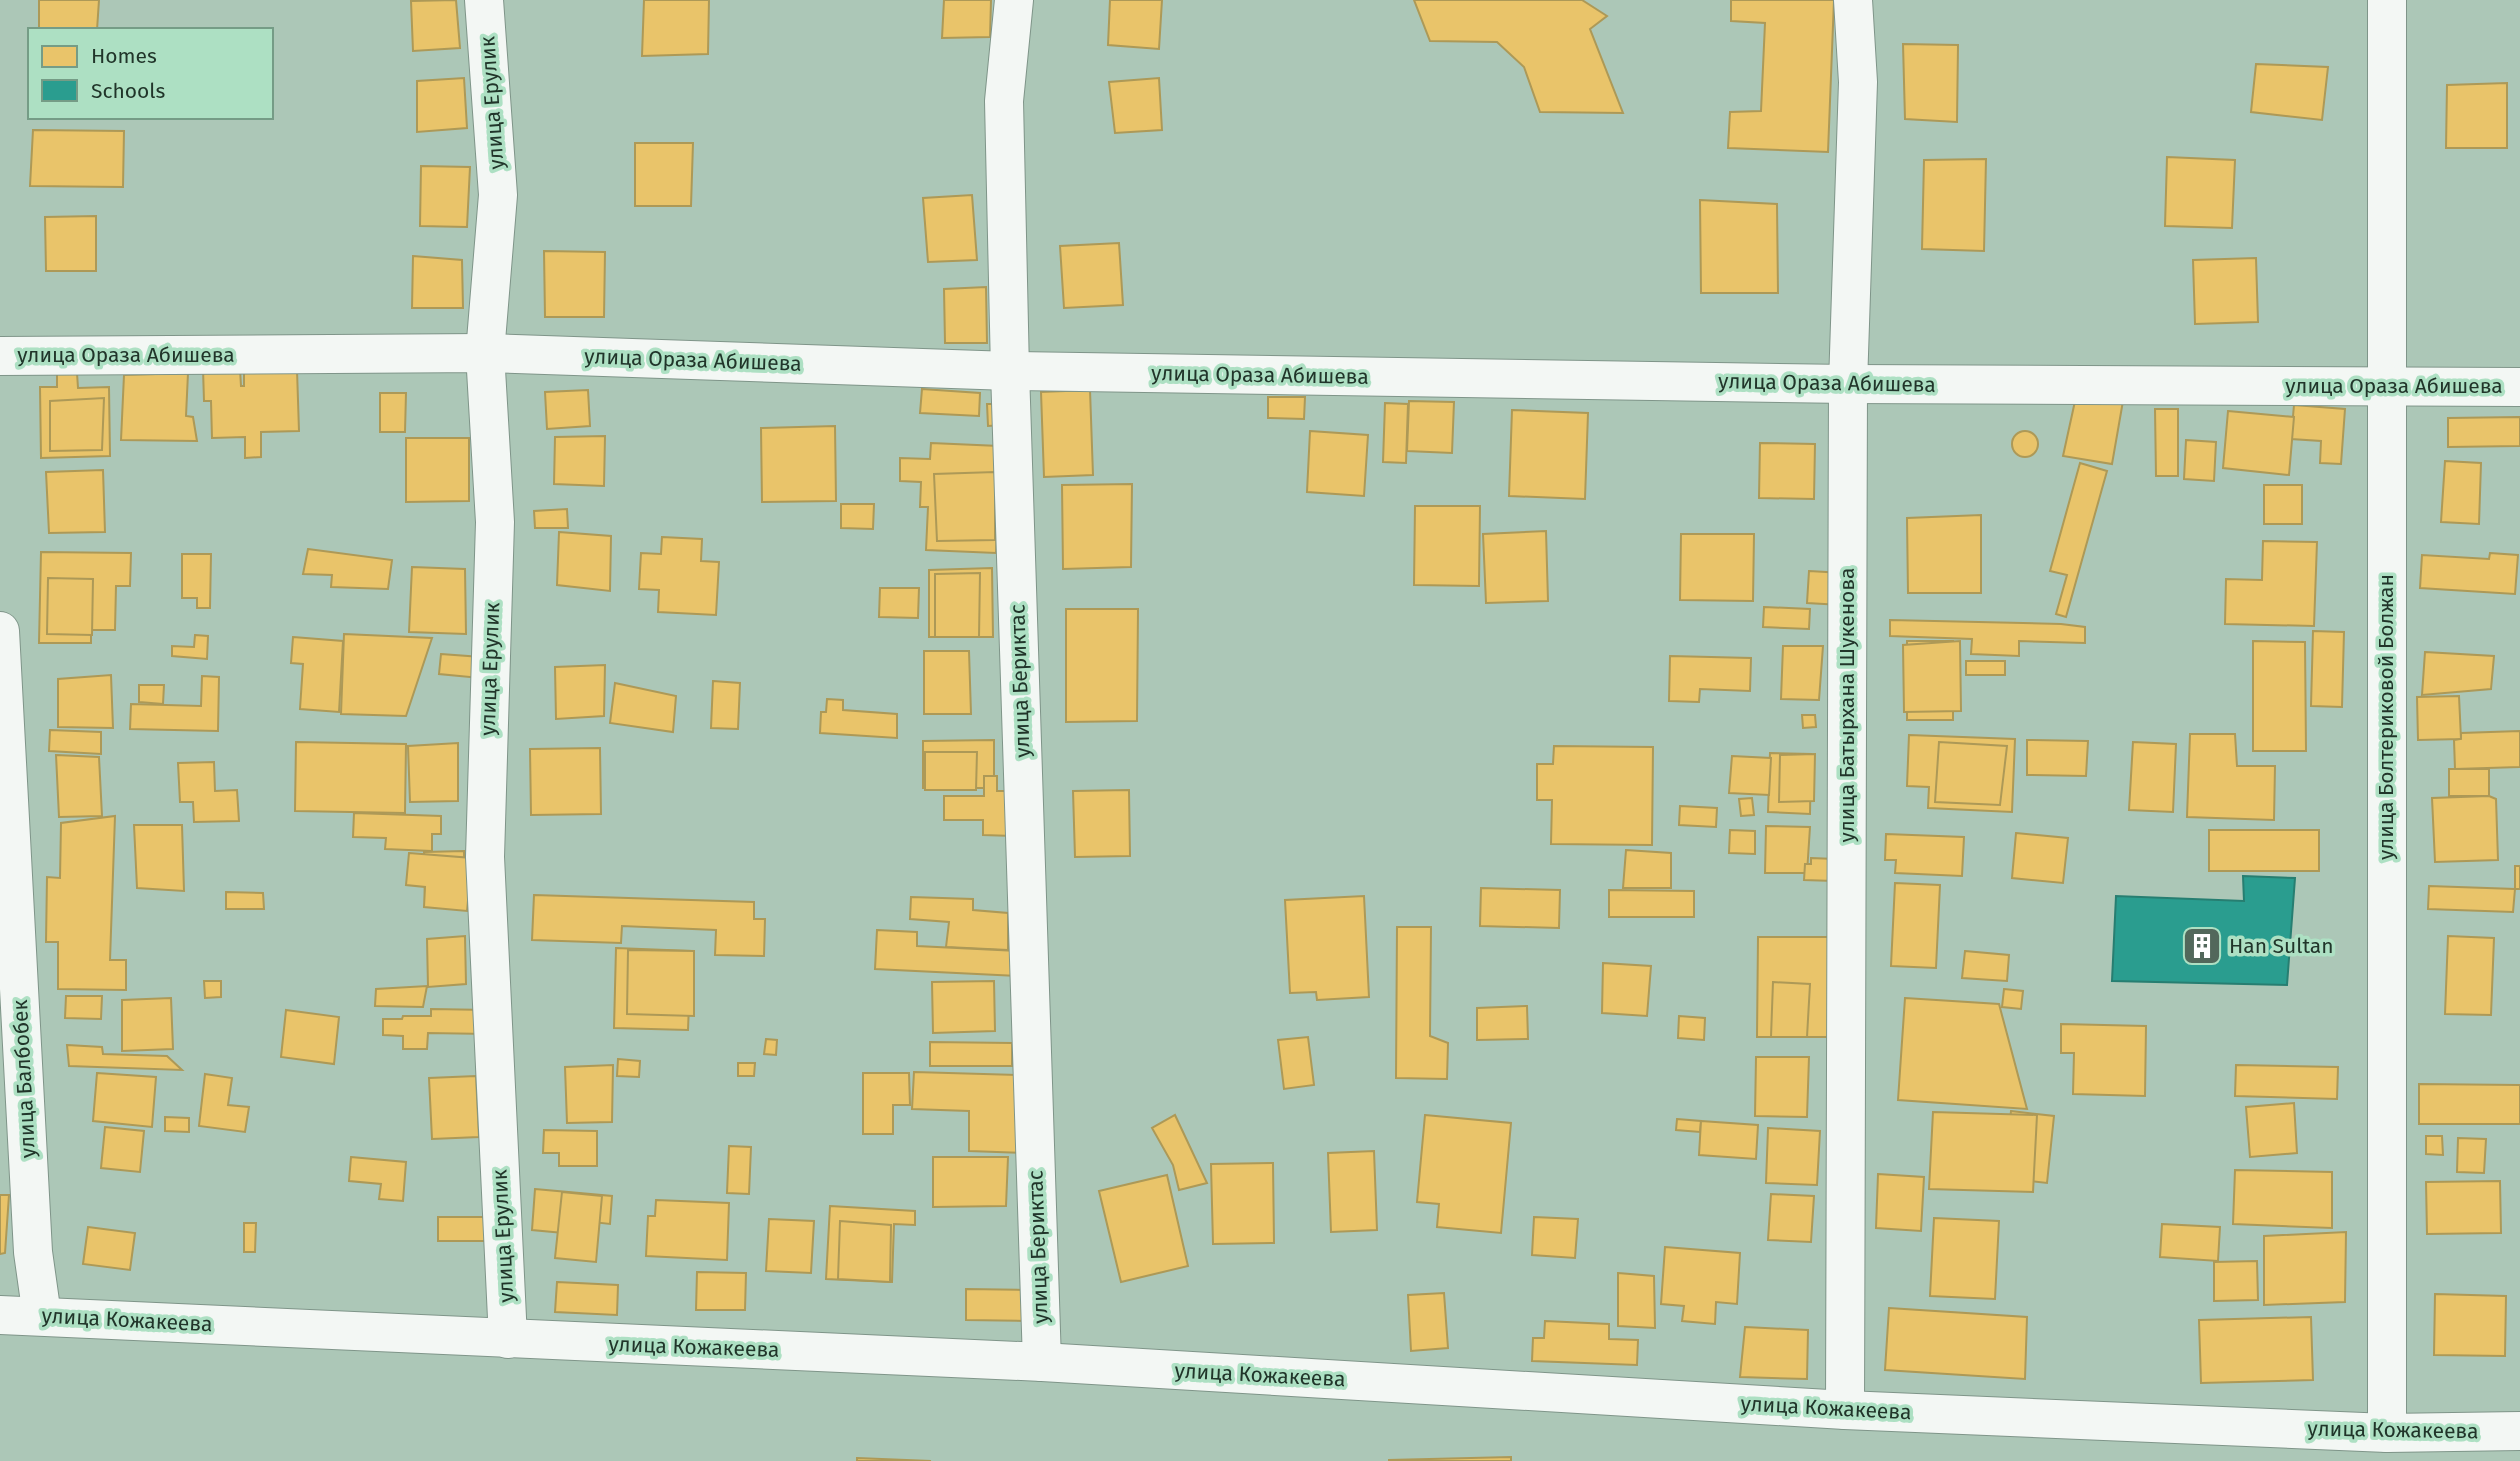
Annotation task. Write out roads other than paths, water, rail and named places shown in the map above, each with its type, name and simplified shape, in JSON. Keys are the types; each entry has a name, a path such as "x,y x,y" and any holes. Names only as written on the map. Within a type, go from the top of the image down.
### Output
{"street":[{"name":"улица Ерулик","path":"484,0 498,195 485,353 495,522 485,857 508,1339"},
{"name":"улица Бериктас","path":"1014,0 1004,101 1010,371 1042,1362"},
{"name":"улица Батырхана Шукенова","path":"1845,1410 1847,384 1858,82 1853,0"},
{"name":"улица Болтериковой Болжан","path":"2387,0 2387,1433"},
{"name":"улица Ораза Абишева","path":"0,356 485,353 1010,371 1847,384 2520,387"},
{"name":"улица Балбобек","path":"0,631 33,1252 42,1316"},
{"name":"улица Кожакеева","path":"0,1315 1042,1362 1845,1410 2387,1433 2520,1431"}],"place":[{"name":"Han Sultan","path":"2202,946"}]}
